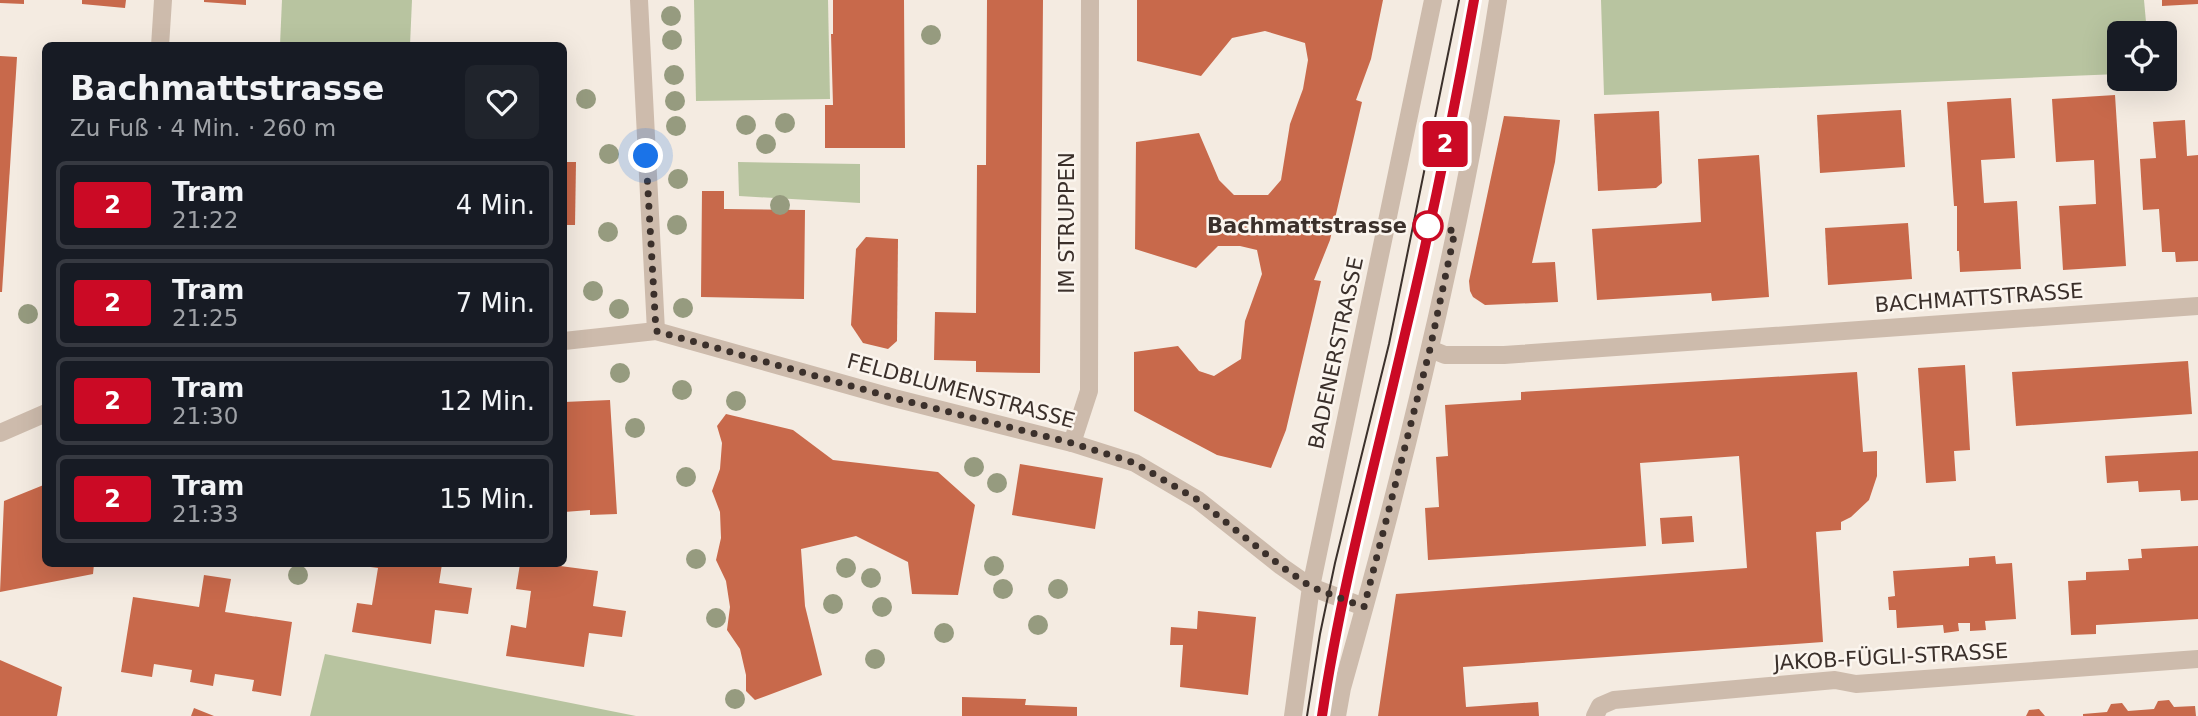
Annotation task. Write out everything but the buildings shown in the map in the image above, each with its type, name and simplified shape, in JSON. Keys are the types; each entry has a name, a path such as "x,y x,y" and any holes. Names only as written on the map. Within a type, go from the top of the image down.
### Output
{"street":[{"path":"160,42 163,0"},
{"path":"639,0 656,331"},
{"name":"IM STRUPPEN","path":"1072,443 1089,391 1090,0"},
{"name":"BADENERSTRASSE","path":"1293,716 1311,587 1433,0"},
{"path":"1338,716 1342,688 1430,349 1485,87 1498,0"},
{"name":"BACHMATTSTRASSE","path":"1430,349 1445,355 1518,354 2198,306"},
{"name":"FELDBLUMENSTRASSE","path":"567,341 656,331 894,398 1072,443 1135,463 1198,500 1311,587 1364,607"},
{"path":"0,433 42,415"},
{"name":"JAKOB-FÜGLI-STRASSE","path":"1595,716 1600,706 1614,700 1835,680 1856,684 2198,659"}],"green space":[{"path":"282,0 412,0 410,42 280,42"},
{"path":"694,0 828,0 830,99 696,101"},
{"path":"1601,0 2144,0 2146,21 2107,21 2107,74 1604,95"},
{"path":"738,162 860,164 860,203 739,196"},
{"path":"325,654 636,716 310,716"}],"tram line":[{"path":"1307,716 1335,563 1389,344 1459,0"},
{"path":"1322,716 1349,573 1423,254 1474,0"},
{"name":"2","path":"1322,716 1346,579 1405,334 1474,0"}],"place":[{"name":"Bachmattstrasse","path":"1428,226"}],"route":[{"path":"646,156 656,331 894,398 1072,443 1135,463 1198,500 1311,587 1364,607 1430,349 1455,231 1428,226"}]}
